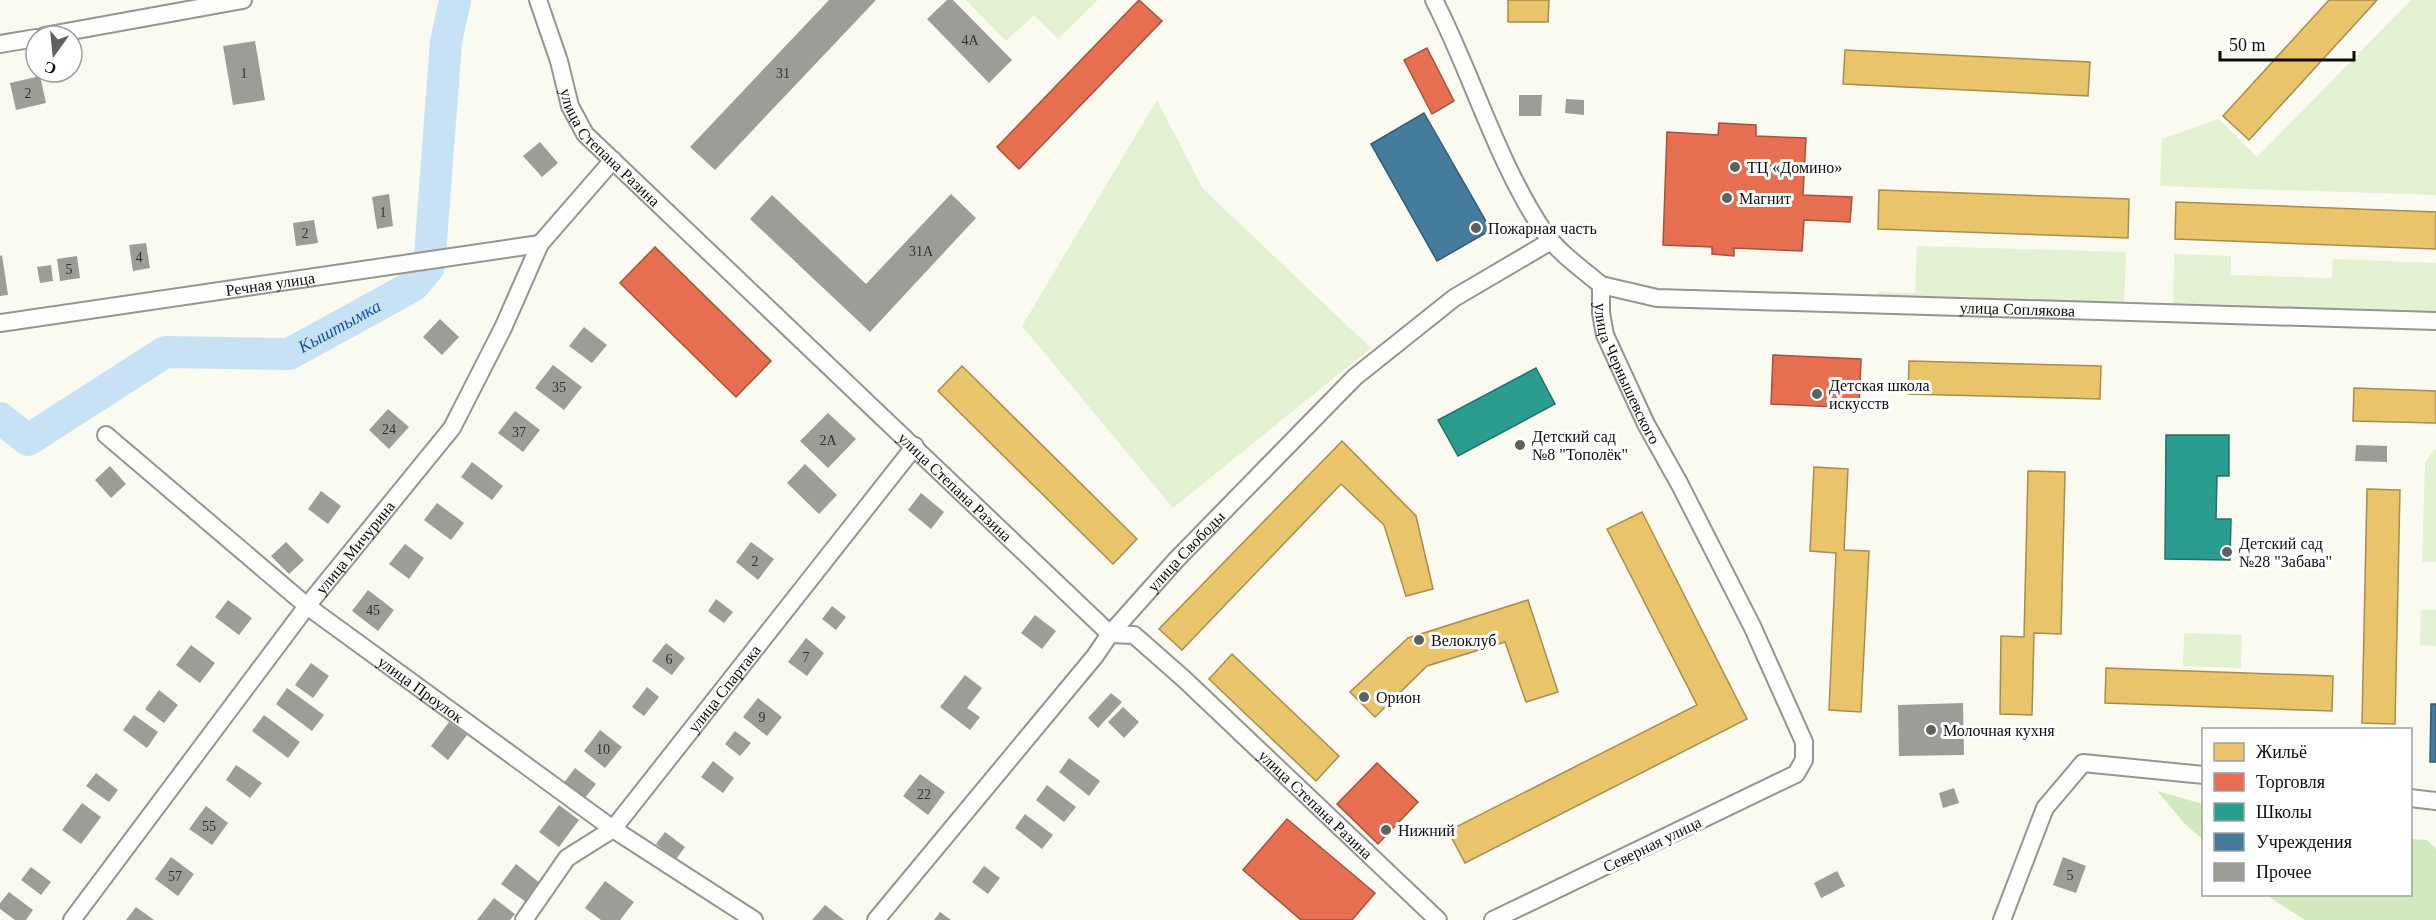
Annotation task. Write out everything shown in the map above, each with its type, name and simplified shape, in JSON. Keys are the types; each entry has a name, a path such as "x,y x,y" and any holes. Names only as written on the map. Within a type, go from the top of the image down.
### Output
{"street":[{"path":"84,29 243,0"},
{"name":"улица Степана Разина","path":"538,0 559,61 570,106 585,134 1110,634 1134,635 1184,679 1438,920"},
{"name":"улица Чернышевского","path":"1434,0 1466,65 1485,120 1519,187 1551,241 1601,285 1601,313 1605,335 1646,424 1679,483 1752,626 1804,742 1804,760"},
{"path":"0,44 24,40"},
{"name":"улица Мичурина","path":"81,917 307,606 452,428 503,328 540,244 613,160"},
{"name":"улица Свободы","path":"876,920 1095,656 1110,634 1176,560 1355,377 1454,298 1551,241"},
{"name":"Речная улица","path":"0,323 451,255 540,244"},
{"name":"улица Соплякова","path":"1601,285 1658,298 2436,321"},
{"name":"улица Проулок","path":"106,435 307,606 613,829 754,920"},
{"name":"улица Спартака","path":"524,920 567,858 613,829 915,446"},
{"name":"Северная улица","path":"1493,920 1796,774 1804,760"},
{"path":"2002,920 2045,808 2070,782 2083,762 2202,775"},
{"path":"2412,798 2436,801"}],"green space":[{"path":"966,0 1098,0 1058,39 1034,15 1006,41"},
{"path":"2411,0 2436,0 2436,195 2160,186 2162,139 2219,119 2257,157"},
{"path":"1157,100 1203,189 1371,348 1173,508 1022,326"},
{"path":"1917,246 2126,252 2124,307 1878,300 1878,292 1915,293"},
{"path":"2174,254 2231,256 2231,275 2332,278 2333,259 2436,263 2436,319 2173,310"},
{"path":"2436,450 2436,562 2422,562 2425,463"},
{"path":"2421,610 2436,610 2436,646 2420,645"},
{"path":"2184,633 2242,635 2241,668 2183,666"},
{"path":"2157,791 2202,804 2202,839 2186,825"},
{"path":"2412,839 2427,840 2436,849 2436,920 2305,920 2268,896 2412,896"}],"building: Жильё":[{"path":"1508,0 1549,0 1548,22 1508,22"},
{"path":"2329,0 2377,0 2249,140 2223,116"},
{"path":"1845,50 2090,62 2088,96 1843,84"},
{"path":"1879,190 2129,199 2128,238 1878,229"},
{"path":"2176,202 2436,212 2436,249 2175,239"},
{"path":"1909,361 2101,366 2100,399 1908,394"},
{"path":"962,366 1137,539 1113,564 938,391"},
{"path":"2354,388 2436,391 2436,423 2353,421"},
{"path":"1342,441 1416,516 1433,589 1406,596 1384,525 1341,484 1182,650 1159,629"},
{"path":"1814,467 1848,469 1844,550 1869,551 1861,712 1829,710 1836,553 1810,551"},
{"path":"2028,471 2065,472 2061,634 2034,633 2032,715 2000,714 2001,636 2024,637"},
{"path":"2367,489 2400,490 2395,724 2362,723"},
{"path":"1642,512 1747,719 1465,863 1448,831 1697,705 1607,529"},
{"path":"1528,600 1558,692 1526,702 1505,642 1427,666 1375,717 1350,692 1408,638"},
{"path":"1232,654 1339,756 1316,781 1209,679"},
{"path":"2106,668 2333,676 2332,711 2105,703"}],"building: Торговля":[{"path":"1139,0 1162,21 1019,169 997,147"},
{"path":"1427,48 1454,101 1432,114 1404,60"},
{"name":"ТЦ «Домино»","path":"1719,123 1756,125 1756,136 1806,138 1803,195 1852,197 1850,222 1804,220 1802,251 1734,248 1734,256 1712,254 1712,247 1663,245 1667,132 1718,135"},
{"path":"655,247 771,361 736,397 620,283"},
{"path":"1773,355 1861,359 1859,408 1771,404"},
{"path":"1377,763 1418,802 1378,844 1337,804"},
{"path":"1287,819 1375,893 1352,920 1301,920 1243,870"}],"building: Школы":[{"path":"1536,368 1555,404 1458,456 1438,420"},
{"path":"2166,435 2229,435 2229,476 2217,476 2216,519 2231,519 2230,560 2165,559"}],"building: Учреждения":[{"path":"1424,113 1491,230 1437,261 1371,144"},
{"path":"2431,704 2436,704 2436,762 2430,762"}],"building: Прочее":[{"path":"829,0 876,0 715,170 690,147"},
{"path":"947,0 953,0 1012,60 989,83 927,19"},
{"path":"255,41 265,100 233,105 223,46"},
{"path":"24,80 24,84 42,84 46,103 16,110 10,83"},
{"path":"1519,95 1542,95 1541,116 1519,116"},
{"path":"1566,99 1584,100 1584,115 1565,113"},
{"path":"540,142 558,163 542,177 523,156"},
{"path":"389,194 393,226 377,229 372,197"},
{"path":"951,194 976,218 870,332 750,219 772,195 866,284"},
{"path":"314,220 318,243 296,246 293,223"},
{"path":"146,243 150,268 133,271 129,245"},
{"path":"2,255 8,295 0,296 0,256"},
{"path":"77,256 80,278 60,281 57,259"},
{"path":"51,265 53,281 40,283 37,267"},
{"path":"440,319 459,337 442,355 423,337"},
{"path":"584,327 607,345 592,363 569,346"},
{"path":"553,365 582,387 564,410 535,388"},
{"path":"388,409 409,427 389,449 369,430"},
{"path":"515,411 540,430 523,452 498,433"},
{"path":"828,413 856,439 828,468 800,441"},
{"path":"2356,445 2387,446 2387,462 2355,461"},
{"path":"472,462 503,486 492,500 461,477"},
{"path":"805,464 837,495 819,514 787,483"},
{"path":"110,466 126,484 111,498 95,480"},
{"path":"321,491 341,506 328,524 308,509"},
{"path":"921,493 944,512 931,529 908,510"},
{"path":"437,503 464,523 451,540 424,520"},
{"path":"286,542 304,560 289,574 271,556"},
{"path":"751,542 774,559 758,580 736,562"},
{"path":"405,544 424,558 409,579 389,564"},
{"path":"368,590 394,610 378,631 352,611"},
{"path":"716,599 733,612 724,623 708,611"},
{"path":"228,600 252,618 239,635 215,617"},
{"path":"832,606 846,617 836,630 822,619"},
{"path":"1035,615 1056,631 1042,649 1021,633"},
{"path":"806,638 824,653 807,676 788,662"},
{"path":"666,643 685,658 672,675 652,661"},
{"path":"191,645 215,663 200,683 176,665"},
{"path":"311,663 329,676 313,698 295,685"},
{"path":"965,675 982,688 967,708 980,717 970,730 940,707"},
{"path":"647,687 659,697 644,716 632,707"},
{"path":"287,688 324,715 312,731 276,704"},
{"path":"159,690 178,705 164,723 145,709"},
{"path":"1111,693 1122,702 1098,728 1088,718"},
{"path":"758,698 782,717 767,736 743,717"},
{"name":"Молочная кухня","path":"1963,703 1964,755 1899,756 1898,705"},
{"path":"1123,707 1139,722 1124,738 1108,722"},
{"path":"134,715 158,732 147,748 123,730"},
{"path":"264,715 300,742 288,758 252,731"},
{"path":"449,722 467,735 448,760 431,746"},
{"path":"600,730 622,747 605,768 584,751"},
{"path":"735,731 751,743 740,756 725,744"},
{"path":"1069,758 1100,781 1089,796 1059,772"},
{"path":"713,761 734,778 723,793 701,777"},
{"path":"236,765 262,783 250,798 226,780"},
{"path":"575,768 596,784 584,799 563,784"},
{"path":"96,773 118,790 109,802 86,786"},
{"path":"920,774 945,792 928,815 903,796"},
{"path":"1047,785 1076,807 1064,822 1036,800"},
{"path":"1954,788 1959,803 1943,808 1939,793"},
{"path":"82,803 101,817 81,844 62,830"},
{"path":"559,805 579,820 559,847 539,832"},
{"path":"206,806 228,823 212,845 189,829"},
{"path":"1025,814 1053,835 1042,849 1015,828"},
{"path":"665,832 685,847 676,859 656,844"},
{"path":"171,857 194,874 178,896 155,879"},
{"path":"2063,857 2086,866 2076,893 2053,885"},
{"path":"516,864 540,883 526,902 501,884"},
{"path":"984,866 1000,878 988,894 972,882"},
{"path":"31,867 51,882 41,895 21,880"},
{"path":"1837,871 1845,886 1821,898 1814,883"},
{"path":"605,881 634,902 620,920 601,920 585,908"},
{"path":"9,892 33,910 26,920 15,920 0,909 0,903"},
{"path":"494,898 515,914 510,920 477,920"},
{"path":"825,905 844,920 812,920"},
{"path":"136,907 154,920 126,920"},
{"path":"940,912 951,920 934,920"}],"waterway":[{"name":"Кыштымка","path":"0,418 28,440 165,352 289,354 413,286 429,267 446,42 455,0"}],"place":[{"name":"ТЦ «Домино»","path":"1735,167"},
{"name":"Магнит","path":"1727,198"},
{"name":"Пожарная часть","path":"1476,228"},
{"name":"Детская школа искусств","path":"1817,394"},
{"name":"Детский сад №8 \"Тополёк\"","path":"1520,445"},
{"name":"Детский сад №28 \"Забава\"","path":"2227,552"},
{"name":"Велоклуб","path":"1419,640"},
{"name":"Орион","path":"1364,697"},
{"name":"Молочная кухня","path":"1931,730"},
{"name":"Нижний","path":"1386,830"}]}
